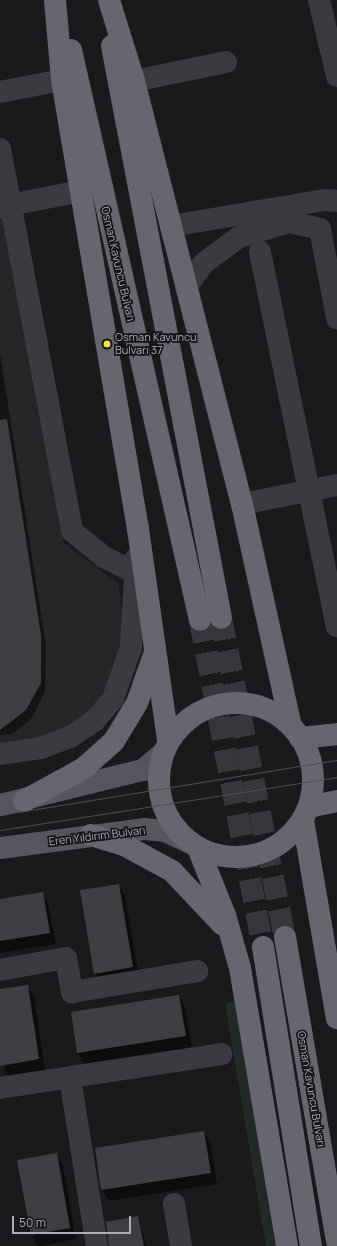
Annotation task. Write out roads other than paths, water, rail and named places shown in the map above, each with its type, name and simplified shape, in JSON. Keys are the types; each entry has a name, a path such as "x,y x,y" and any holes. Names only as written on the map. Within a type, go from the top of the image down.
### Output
{"highway":[{"path":"55,0 62,80 156,644 165,748 159,768 161,804 180,834 194,846 231,858 259,854 284,841 306,813 337,801"},
{"name":"Osman Kavuncu Bulvarı","path":"60,0 200,620"},
{"path":"104,0 126,131 221,618"},
{"path":"109,0 134,81 242,504 296,732 314,780 306,813 337,1018"},
{"path":"24,801 84,768 114,741 143,691 156,644"},
{"path":"165,748 199,711 226,703 255,705 296,732 337,734"},
{"path":"91,835 126,846 172,871 200,897 234,941"},
{"path":"194,846 234,941 287,1246"},
{"name":"Osman Kavuncu Bulvarı","path":"284,937 337,1240"},
{"path":"263,947 311,1246"}],"main road":[{"path":"0,805 24,801 143,770 165,748"},
{"name":"Eren Yıldırım Bulvarı","path":"0,848 144,829 165,831 194,846"}],"street":[{"path":"319,0 337,76"},
{"path":"134,81 226,62"},
{"path":"0,92 62,80"},
{"path":"0,149 5,206 72,531 104,557 135,573"},
{"path":"5,206 80,191"},
{"path":"171,226 324,200 337,201"},
{"path":"186,287 205,262 239,237 290,222 320,229 337,318"},
{"path":"260,252 337,626"},
{"path":"242,504 337,486"},
{"path":"0,754 57,743 87,726 107,707 128,662 138,529"},
{"path":"0,970 66,958 72,992 197,971"},
{"path":"0,1088 221,1054"},
{"path":"70,1078 97,1246"},
{"path":"174,1204 181,1246"}],"tunnel":[{"path":"221,618 285,937"},
{"path":"200,620 263,947"}],"tram line":[{"path":"0,815 337,760"},
{"path":"0,830 337,777"}],"place":[{"name":"Osman Kavuncu Bulvarı 37","path":"107,344"}]}
